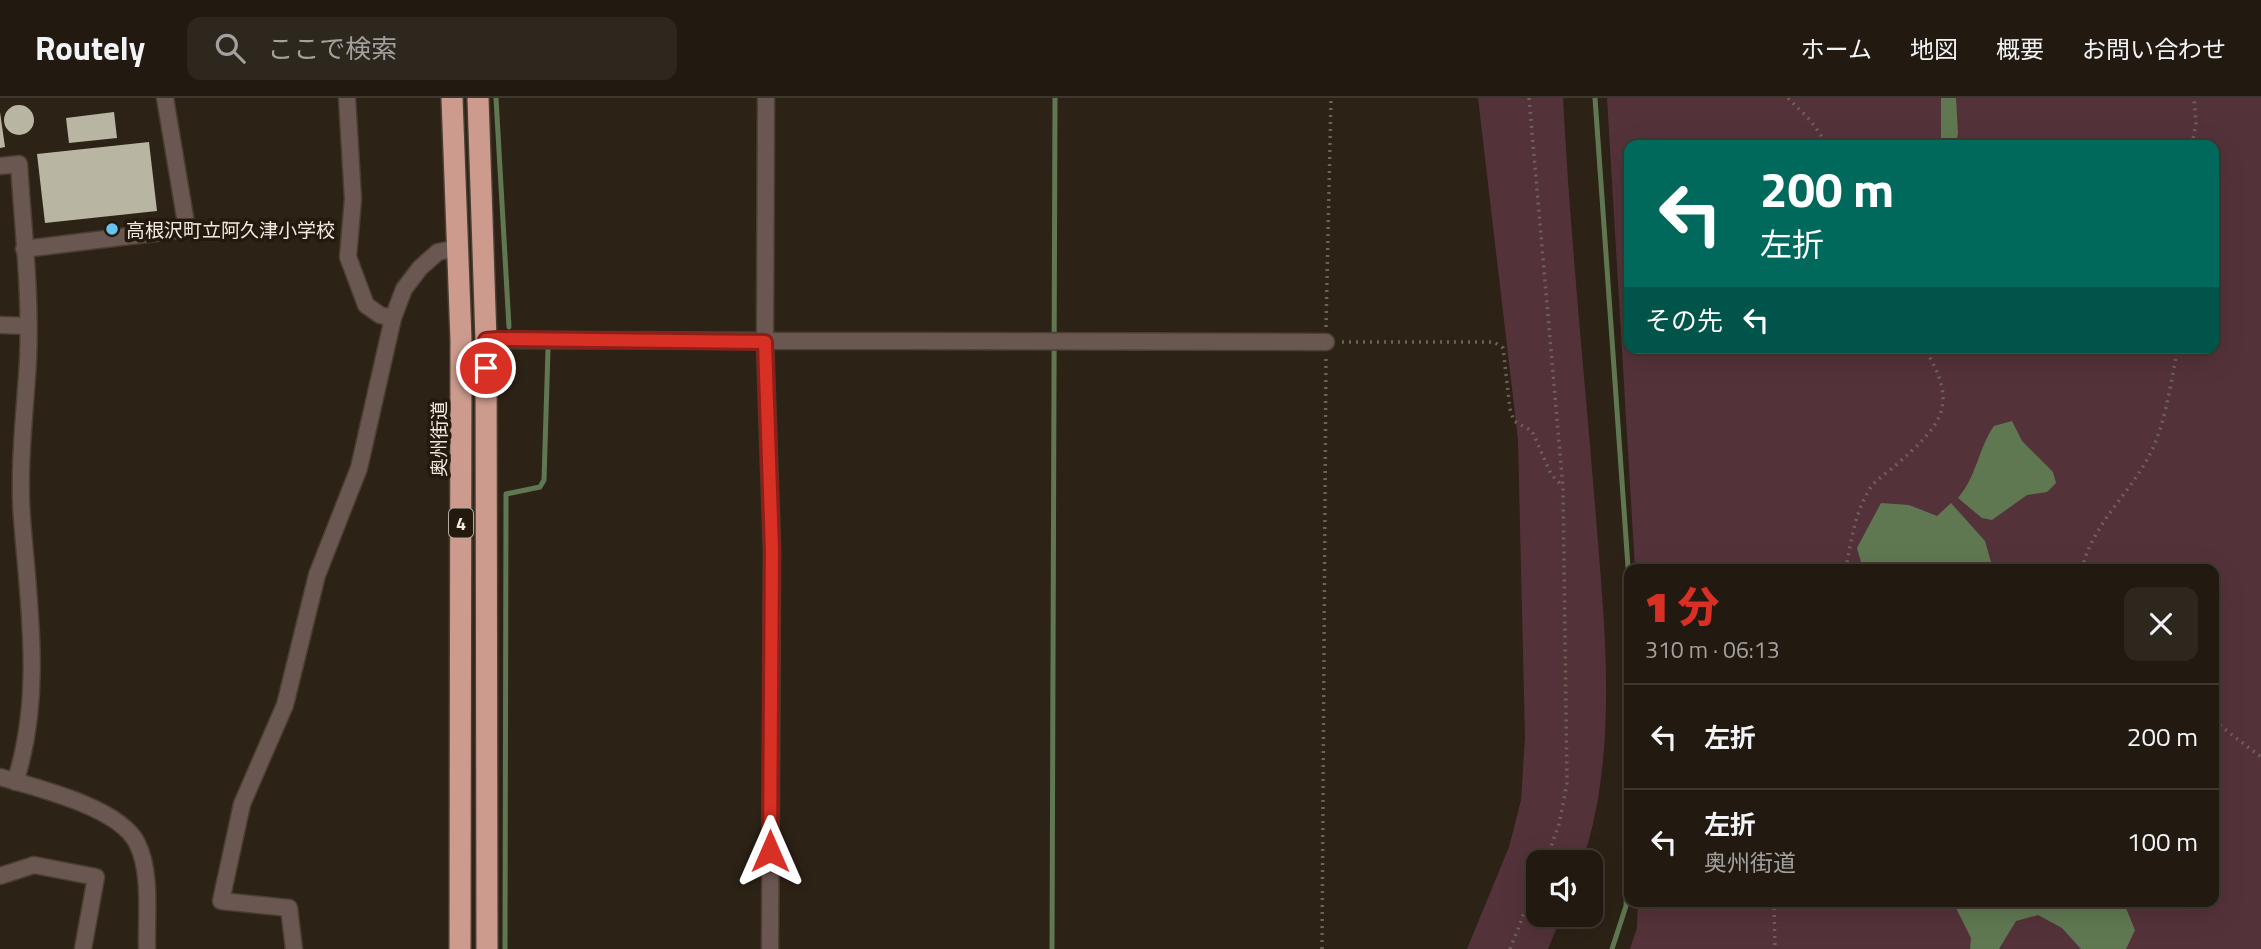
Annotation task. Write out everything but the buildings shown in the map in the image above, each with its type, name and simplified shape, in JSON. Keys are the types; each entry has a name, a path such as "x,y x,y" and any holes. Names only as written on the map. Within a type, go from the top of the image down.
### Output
{"highway":[{"name":"奥州街道","path":"452,98 461,340 460,949"},
{"name":"4","path":"478,98 486,340 487,949"}],"street":[{"path":"24,249 187,229 165,98"},
{"path":"347,98 353,200 348,257 366,305 380,316 393,318"},
{"path":"766,98 765,342 772,550 770,949"},
{"path":"0,166 19,164 28,326 22,406 22,519 27,553 30,726 8,780 102,812 125,827 137,842 143,863 147,949"},
{"path":"294,949 289,908 221,901 242,804 285,705 317,575 359,468 393,318 404,289 420,268 438,253 458,248"},
{"path":"0,325 28,326"},
{"path":"486,340 1326,342"},
{"path":"0,876 34,865 96,877 83,949"}],"path":[{"path":"1322,949 1326,342 1331,98"},
{"path":"1529,98 1563,488 1567,783 1559,824 1550,850"},
{"path":"1788,98 1810,120 1824,140"},
{"path":"2193,140 2196,123 2194,98"},
{"path":"1326,342 1494,342 1503,348 1510,409 1514,421 1532,430 1551,474 1563,488"},
{"path":"1847,564 1854,524 1872,486 1931,433 1940,416 1944,396 1936,367 1928,354"},
{"path":"2083,564 2087,549 2151,454 2177,354"},
{"path":"2219,725 2261,757"},
{"path":"1774,907 1775,949"},
{"path":"1510,949 1526,908"}],"shaded area":[{"path":"1478,98 1563,98 1605,640 1605,731 1601,776 1586,850 1526,850 1526,927 1557,927 1548,949 1467,949 1509,847 1521,800 1525,738 1518,440"},
{"path":"1607,98 2261,98 2261,949 1630,949 1637,928 1638,907 2219,907 2219,564 1635,564"},
{"path":"1941,98 1956,98 1956,140 1941,140"},
{"path":"2012,421 2022,441 2053,472 2056,483 2047,492 2027,495 1992,520 1982,518 1958,498 1969,481 1994,426"},
{"path":"1881,503 1909,505 1937,516 1951,503 1985,541 1992,564 1862,564 1857,548"},
{"path":"1956,907 2125,907 2135,930 2126,949 2081,949 2062,928 2038,915 2016,921 1999,949 1970,949 1971,938"}],"waterway":[{"path":"496,98 509,327"},
{"path":"1052,949 1055,98"},
{"path":"1595,98 1628,564"},
{"path":"505,949 506,494 540,487 544,480 548,349"},
{"path":"1612,949 1626,907"}],"place":[{"name":"高根沢町立阿久津小学校","path":"112,229"}],"route":[{"path":"486,368 486,340 765,342 772,550 770,851"}]}
